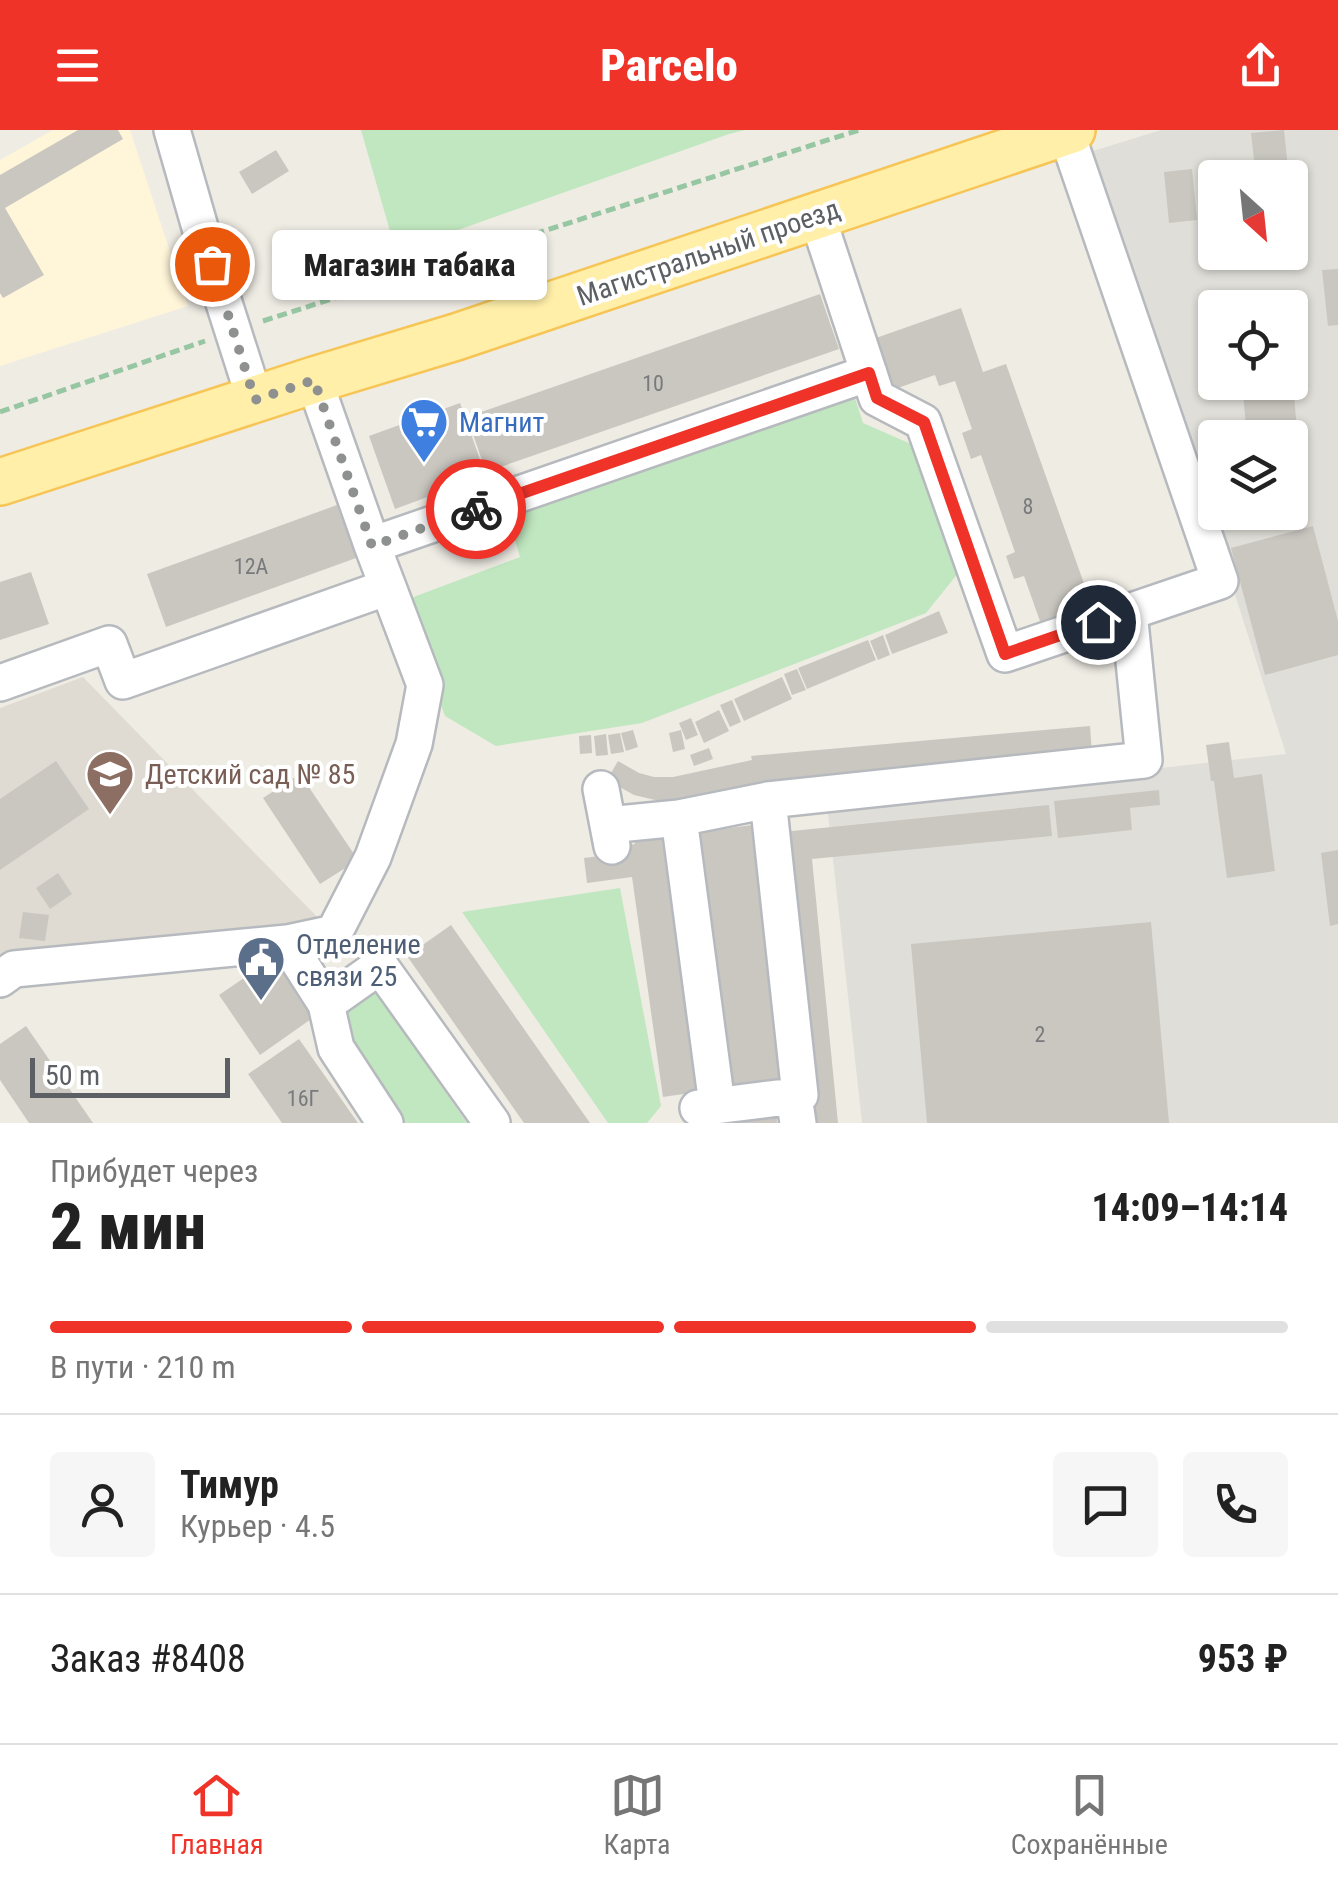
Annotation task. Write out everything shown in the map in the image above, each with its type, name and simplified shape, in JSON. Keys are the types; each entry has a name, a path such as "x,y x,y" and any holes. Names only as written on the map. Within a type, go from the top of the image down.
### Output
{"main road":[{"name":"Магистральный проезд","path":"0,482 456,337 1069,131"}],"street":[{"path":"172,130 255,400"},
{"path":"816,216 877,398 924,422 1005,654 1220,581 1069,131"},
{"path":"372,546 869,373"},
{"path":"0,978 14,969 286,942 334,933 373,856 414,744 425,685 314,380"},
{"path":"0,683 109,644 123,681 388,586"},
{"path":"602,788 611,836 768,800 1144,760 1130,612"},
{"path":"679,818 706,1107 796,1110 800,1095 768,800"},
{"path":"286,942 326,1004 336,1048 385,1123"},
{"path":"326,1004 380,966 492,1123"}],"path":[{"path":"0,412 233,331 859,130"}],"shaded area":[{"path":"53,130 130,130 188,306 0,366 0,160"},
{"path":"1161,130 1338,130 1338,1123 862,1123 827,805 1286,754 1214,530 1308,530 1308,420 1198,420 1198,479 1093,151"},
{"name":"Детский сад № 85","path":"83,677 325,925 0,968 0,708"}],"green space":[{"path":"361,130 745,130 396,252"},
{"path":"852,389 863,423 911,444 959,572 926,613 642,723 496,746 445,716 403,601 520,557 506,510"},
{"path":"620,888 661,1106 647,1123 608,1123 462,912"},
{"path":"375,991 467,1123 403,1123 333,1019"}],"building":[{"path":"78,130 118,130 123,139 5,208 44,275 3,298 0,175"},
{"path":"1284,130 1287,160 1254,160 1251,133"},
{"path":"276,150 289,171 252,194 239,172"},
{"path":"1192,169 1197,220 1169,223 1164,172"},
{"path":"1338,269 1338,325 1328,326 1322,270"},
{"path":"820,294 839,349 486,472 467,417"},
{"path":"961,308 983,372 1006,364 1092,606 1041,624 1024,576 1014,579 1006,556 1015,552 981,455 971,459 962,433 972,429 955,381 939,386 935,375 895,389 876,338"},
{"path":"1244,400 1294,400 1296,420 1245,420"},
{"path":"460,403 492,493 439,511 433,495 395,509 369,436"},
{"path":"337,505 356,558 166,627 147,574"},
{"path":"1313,526 1338,621 1338,655 1265,675 1231,548"},
{"path":"31,572 49,624 0,640 0,582"},
{"path":"939,611 948,633 892,654 885,635"},
{"path":"883,635 890,655 878,660 870,641"},
{"path":"868,640 876,660 807,689 798,668"},
{"path":"797,669 806,690 792,695 784,674"},
{"path":"782,677 792,699 744,721 734,699"},
{"path":"732,700 741,722 730,727 720,705"},
{"path":"719,710 729,731 704,743 695,722"},
{"path":"691,718 698,735 686,740 679,723"},
{"path":"1090,726 1092,754 754,785 677,800 634,795 607,780 618,761 639,773 673,777 752,760 751,756"},
{"path":"633,730 638,747 626,751 621,733"},
{"path":"681,730 685,749 673,752 669,733"},
{"path":"620,733 624,752 611,754 608,735"},
{"path":"606,734 608,755 596,756 594,736"},
{"path":"591,735 592,753 580,754 579,736"},
{"path":"1229,742 1234,778 1262,774 1275,871 1227,878 1206,745"},
{"path":"709,748 713,759 694,766 690,755"},
{"path":"56,761 89,809 0,870 0,799"},
{"path":"300,774 358,860 320,884 263,798"},
{"path":"1159,790 1160,805 1130,808 1132,830 1058,838 1054,801"},
{"path":"1049,805 1052,836 812,859 838,1123 811,1123 782,832"},
{"path":"752,825 782,1083 731,1089 700,832"},
{"path":"661,832 697,1092 663,1097 632,877 587,883 584,858 629,852 628,845 635,844 634,836"},
{"path":"1338,850 1338,924 1330,926 1321,853"},
{"path":"58,873 72,894 50,909 36,888"},
{"path":"23,912 49,915 45,941 19,938"},
{"path":"1151,922 1169,1123 927,1123 911,944"},
{"path":"451,925 590,1123 524,1123 407,956"},
{"path":"273,958 314,1017 260,1055 219,995"},
{"path":"26,1026 93,1123 29,1123 0,1080 0,1044"},
{"path":"299,1039 358,1123 282,1123 248,1074"},
{"path":"776,1112 777,1123 707,1123"}],"way so far":[{"path":"212,264 255,400 314,380 372,546 476,509"}],"place":[{"name":"Магазин табака","path":"212,264"},
{"name":"Магнит","path":"424,464"},
{"name":"Детский сад № 85","path":"110,816"},
{"name":"Отделение связи 25","path":"261,1002"}],"route":[{"path":"476,509 869,373 877,398 924,422 1005,654 1098,622"}]}
